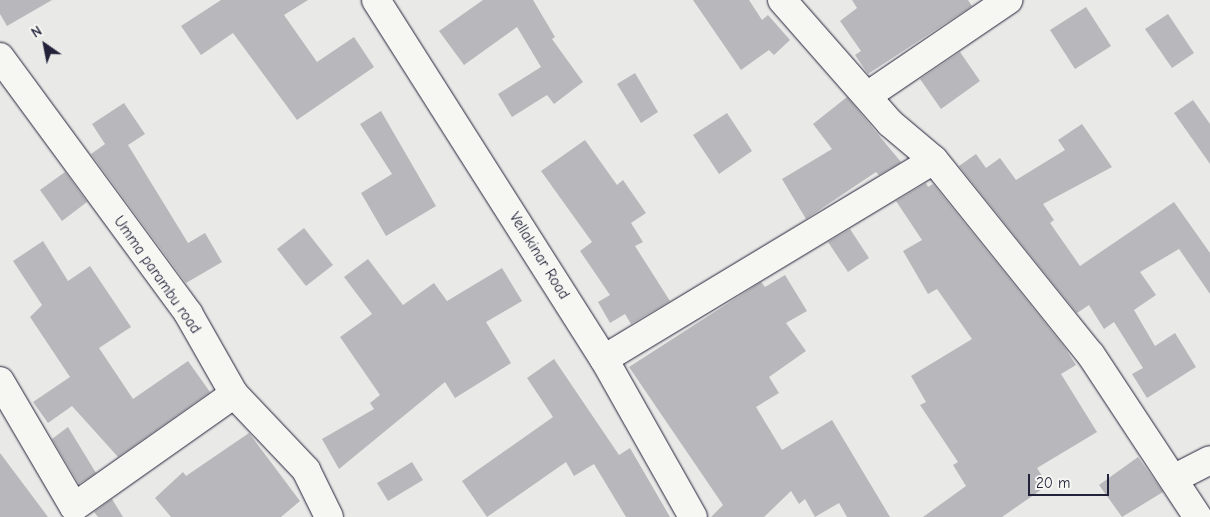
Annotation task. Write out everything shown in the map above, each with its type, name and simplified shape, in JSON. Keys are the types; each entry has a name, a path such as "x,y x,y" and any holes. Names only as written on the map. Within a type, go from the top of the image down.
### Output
{"street":[{"name":"Vellakinar Road","path":"376,0 604,359 693,517"},
{"path":"782,0 867,96 934,160 1091,356 1175,478 1198,517"},
{"path":"867,96 1008,0"},
{"name":"Umma parambu road","path":"0,57 188,313 234,394 306,470 330,517"},
{"path":"604,359 934,160"},
{"path":"0,381 74,507 234,394"},
{"path":"1175,478 1210,460"}],"building":[{"path":"0,0 52,0 7,26 0,14"},
{"path":"221,0 308,0 284,15 317,62 354,37 374,67 297,120 233,33 201,55 181,26"},
{"path":"483,0 533,0 555,37 552,39 583,82 554,104 547,95 512,117 498,94 541,67 517,27 464,65 439,31"},
{"path":"693,0 749,0 762,20 768,15 790,40 774,55 769,50 741,70"},
{"path":"852,0 968,0 972,6 868,74 855,55 861,51 840,21 857,8"},
{"path":"1086,7 1111,46 1075,69 1050,30"},
{"path":"1168,14 1194,53 1172,68 1145,29"},
{"path":"960,52 980,81 941,109 920,79"},
{"path":"635,73 658,112 641,123 617,84"},
{"path":"847,97 901,162 879,175 876,172 806,219 782,179 832,149 813,124"},
{"path":"1193,100 1210,124 1210,164 1174,113"},
{"path":"124,103 145,134 128,145 188,243 205,233 222,262 186,283 91,154 105,144 92,124"},
{"path":"381,111 436,206 386,236 361,193 392,174 360,124"},
{"path":"727,113 752,151 719,174 693,135"},
{"path":"1082,124 1112,167 1043,204 1054,220 1050,223 1080,266 1174,202 1210,253 1210,294 1179,249 1140,272 1156,295 1134,310 1155,346 1175,333 1196,367 1147,398 1132,374 1143,368 1114,322 1104,329 1089,305 1077,313 959,166 976,154 986,168 1000,158 1016,180 1065,150 1058,140"},
{"path":"585,140 617,185 623,180 646,213 631,223 643,242 635,246 670,301 631,324 625,314 610,323 598,302 610,295 580,251 592,242 541,171"},
{"path":"65,172 87,202 62,221 40,190"},
{"path":"926,183 928,187 933,184 1065,348 1076,365 1061,374 1097,432 1037,468 1048,485 1002,517 923,517 966,486 953,465 958,462 920,405 926,402 911,376 972,339 937,289 928,294 903,251 922,240 896,201"},
{"path":"304,228 333,265 306,286 277,249"},
{"path":"850,229 869,258 848,272 828,242"},
{"path":"43,241 68,281 90,266 131,327 99,348 133,399 188,361 210,392 118,457 72,406 48,423 33,402 70,377 30,317 42,305 13,261"},
{"path":"368,259 403,305 434,283 447,301 502,268 522,301 486,322 511,363 455,398 445,382 339,469 322,439 374,409 370,403 380,395 340,337 372,314 344,277"},
{"path":"785,275 807,311 786,323 806,351 769,377 779,393 756,407 782,450 832,420 890,517 847,517 839,503 815,517 805,499 799,504 791,491 764,517 711,517 723,505 629,367 761,282 765,287"},
{"path":"554,359 619,455 630,448 670,517 626,517 594,464 574,476 566,462 487,517 462,481 553,417 527,378"},
{"path":"68,427 96,473 79,484 52,439"},
{"path":"249,433 300,501 281,517 171,517 155,498 183,472 186,476"},
{"path":"0,453 48,517 0,517"},
{"path":"1138,457 1163,492 1122,517 1099,485"},
{"path":"412,462 423,480 388,501 377,483"},
{"path":"112,499 123,517 98,517 94,512"}]}
